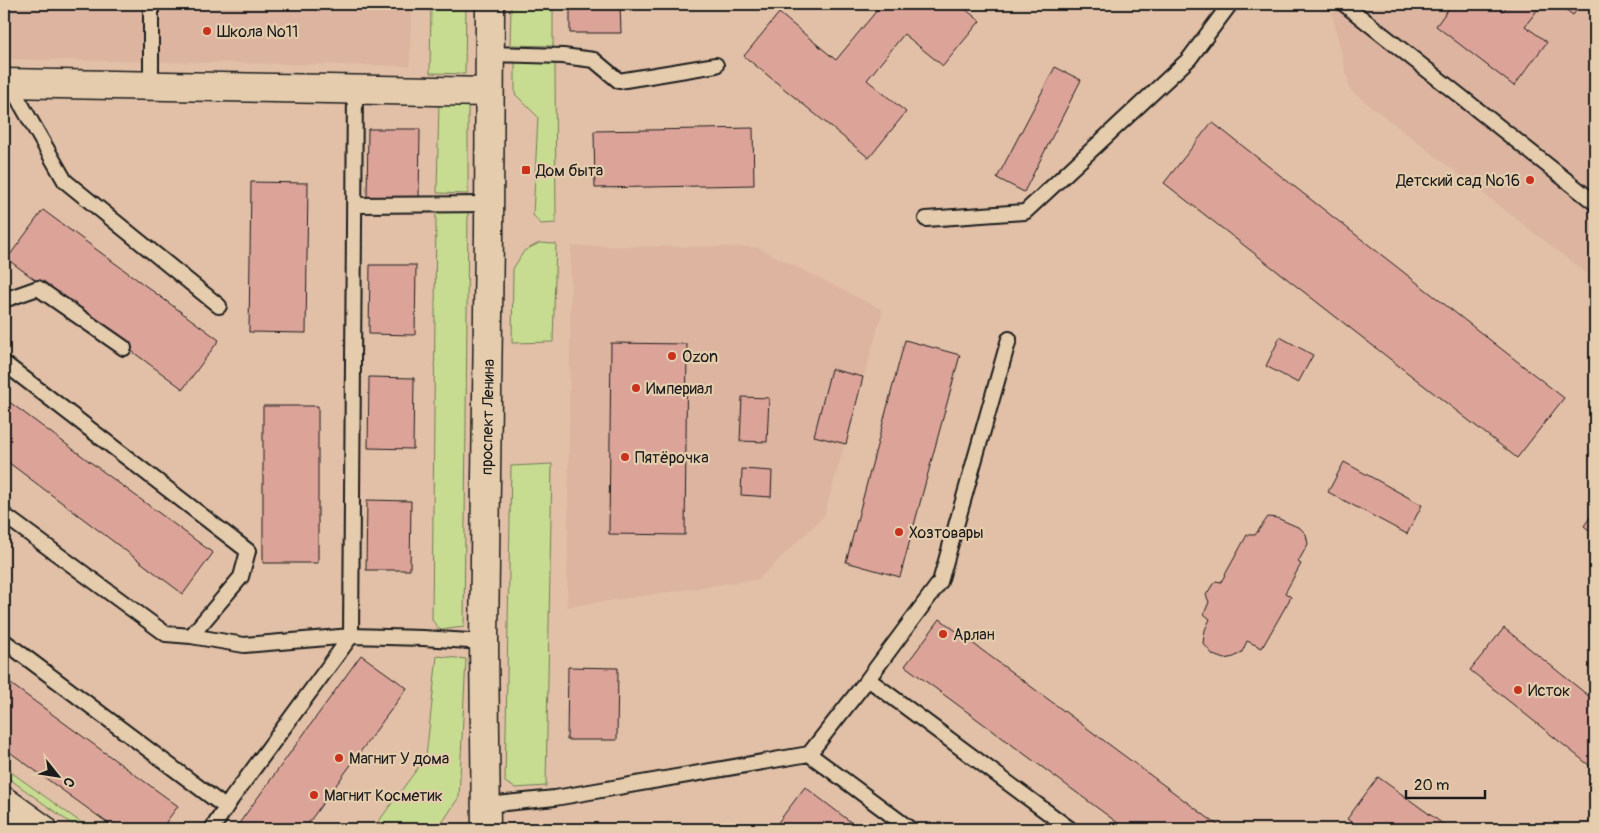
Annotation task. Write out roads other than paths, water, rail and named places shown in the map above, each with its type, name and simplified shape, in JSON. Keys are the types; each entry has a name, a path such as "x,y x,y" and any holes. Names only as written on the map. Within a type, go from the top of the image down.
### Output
{"street":[{"name":"проспект Ленина","path":"486,817 484,642 490,204 490,4"},
{"path":"6,83 489,92"},
{"path":"4,801 43,829"},
{"path":"468,829 486,817"}],"lane":[{"path":"151,4 151,86"},
{"path":"926,219 1025,212 1189,59 1230,4"},
{"path":"1344,4 1595,203"},
{"path":"490,54 563,56 594,60 619,81 716,65"},
{"path":"6,83 65,181 219,306"},
{"path":"212,829 350,636 355,90"},
{"path":"355,205 490,204"},
{"path":"4,300 38,288 124,348"},
{"path":"486,817 555,798 809,754 940,582 1009,339"},
{"path":"4,363 248,551 241,577 191,636"},
{"path":"4,515 166,634 191,636 244,645 350,636 484,642"},
{"path":"4,641 226,808"},
{"path":"868,679 1070,829"},
{"path":"809,754 910,829"}],"place":[{"name":"Школа №11","path":"207,31"},
{"name":"Дом быта","path":"526,170"},
{"name":"Детский сад №16","path":"1530,180"},
{"name":"Ozon","path":"672,356"},
{"name":"Империал","path":"636,388"},
{"name":"Пятёрочка","path":"625,457"},
{"name":"Хозтовары","path":"899,532"},
{"name":"Арлан","path":"943,634"},
{"name":"Исток","path":"1518,690"},
{"name":"Магнит У дома","path":"339,758"},
{"name":"Магнит Косметик","path":"314,795"}]}
